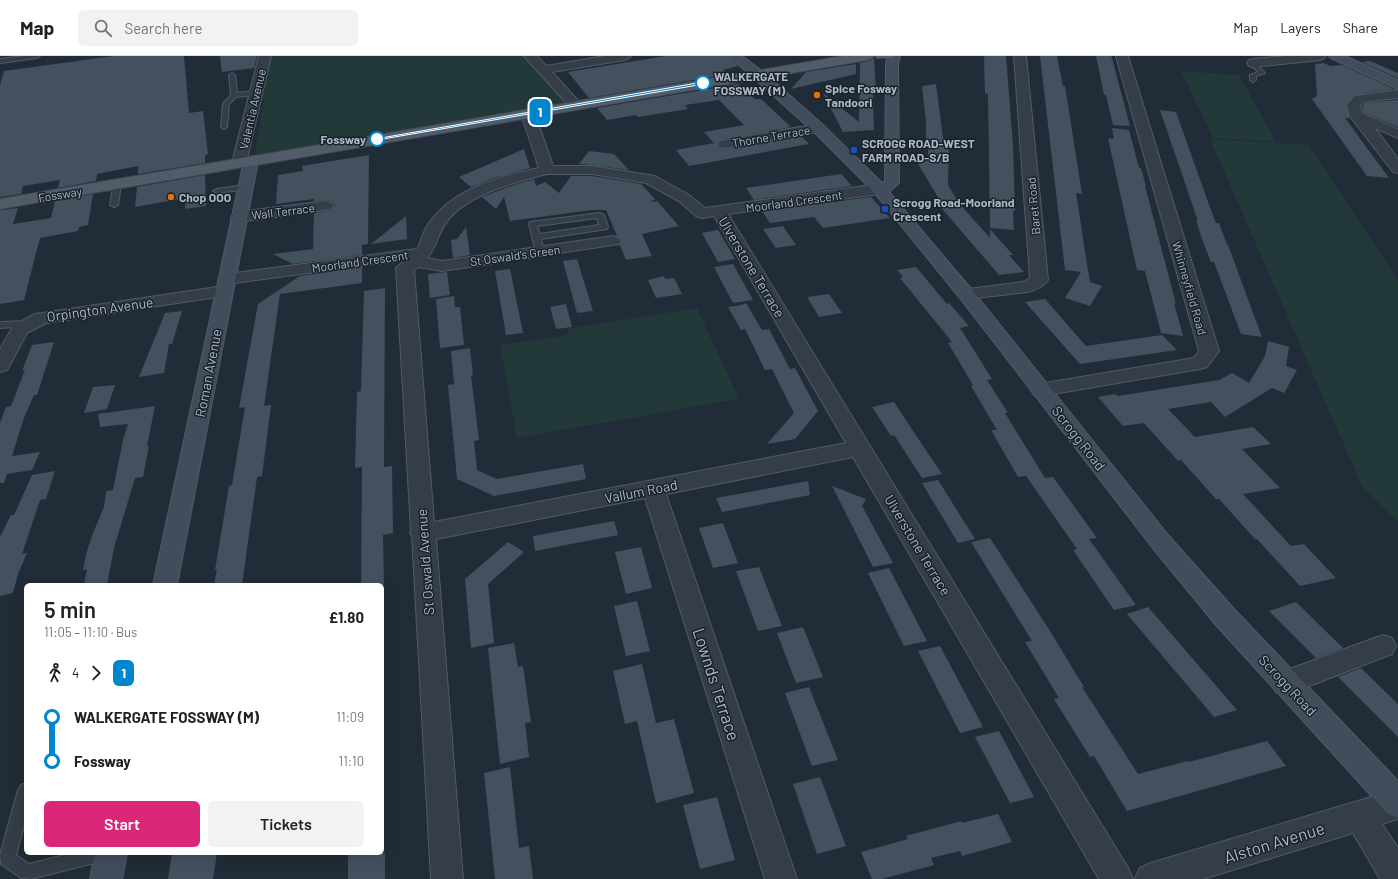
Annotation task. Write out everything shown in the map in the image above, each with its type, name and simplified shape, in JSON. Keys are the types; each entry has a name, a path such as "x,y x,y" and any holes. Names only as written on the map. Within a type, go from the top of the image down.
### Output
{"main road":[{"name":"Fossway","path":"0,204 854,57 868,56"}],"street":[{"name":"Valentia Avenue","path":"245,162 256,93 265,56"},
{"path":"530,56 576,105"},
{"path":"544,70 624,56"},
{"name":"Scrogg Road","path":"735,56 758,74 818,128 880,190 966,294 1160,541 1225,616 1398,804"},
{"name":"Baret Road","path":"966,294 1028,287 1039,280 1020,56"},
{"name":"Whinneyfield Road","path":"1042,390 1200,363 1209,351 1122,56"},
{"path":"1253,63 1277,58 1320,56"},
{"path":"1335,56 1398,85"},
{"path":"880,190 892,183 887,58"},
{"path":"1398,94 1360,99 1353,104 1356,115 1398,169"},
{"path":"528,114 547,170"},
{"path":"1356,115 1398,134"},
{"name":"Thorne Terrace","path":"725,144 818,128"},
{"name":"Roman Avenue","path":"165,583 245,187 245,162"},
{"name":"Moorland Crescent","path":"226,285 419,257 428,246 434,228 443,216 456,204 493,185 517,177 547,170 592,170 650,179 684,198 702,214 880,190"},
{"name":"Wall Terrace","path":"239,217 326,206"},
{"name":"Ulverstone Terrace","path":"719,212 1117,879"},
{"name":"St Oswald's Green","path":"419,257 442,266 538,244 613,242"},
{"name":"St Oswald Avenue","path":"419,257 405,268 422,533 447,879"},
{"name":"Orpington Avenue","path":"0,366 15,336 20,330 28,324 41,318 226,285"},
{"name":"Vallum Road","path":"422,533 860,448"},
{"name":"Lownds Terrace","path":"653,489 781,879"},
{"path":"1286,683 1383,646"},
{"name":"Alston Avenue","path":"1151,879 1398,804"},
{"path":"1360,816 1398,878"},
{"path":"106,879 111,855"}],"lane":[{"path":"0,61 37,56"},
{"path":"1253,63 1262,73 1253,75 1253,80"},
{"path":"232,76 234,95"},
{"path":"224,127 226,104 234,95 256,93"},
{"path":"114,205 117,184"},
{"path":"217,191 245,187"},
{"path":"600,215 604,227 538,244 532,224 600,215"},
{"path":"0,325 28,324"},
{"path":"24,797 7,858 27,872 96,855"}],"green space":[{"path":"266,56 527,56 571,101 255,157 263,103"},
{"path":"1181,71 1239,75 1276,142 1213,138"},
{"path":"1210,139 1309,145 1398,280 1398,522 1362,486"},
{"path":"697,308 739,399 517,438 500,345 569,335 567,329"}],"building":[{"path":"114,56 184,56 189,113 203,111 208,154 205,155 205,163 138,174 138,166 97,174 96,181 58,188 60,180 23,186 21,194 0,197 0,85 4,71"},
{"path":"220,56 257,56 254,68 222,72"},
{"path":"666,56 728,56 738,66 723,70 728,74 589,98 568,72"},
{"path":"984,56 1006,56 1013,146 1015,211 1013,211 1014,230 990,228 988,94 985,93"},
{"path":"1040,56 1057,56 1063,86 1065,86 1082,194 1076,193 1090,282 1102,286 1090,306 1065,298 1081,272 1065,270"},
{"path":"1096,56 1111,56 1112,58 1130,126 1113,125 1106,95 1104,95"},
{"path":"874,58 876,89 874,89 873,99 874,130 843,132 823,93 859,122 860,63"},
{"path":"1370,61 1398,73 1398,78 1362,62"},
{"path":"1324,63 1330,66 1342,65 1394,89 1355,95 1346,104 1350,118 1345,118 1389,178 1367,176 1312,99 1317,96 1315,64"},
{"path":"856,64 856,74 791,89 806,72"},
{"path":"738,84 755,99 761,99 791,127 720,140 717,143 719,148 725,149 801,136 809,144 689,166 676,150 714,143 704,132 744,125 719,100 685,105 688,109 607,120 597,108"},
{"path":"936,84 943,138 945,138 945,148 949,149 948,185 958,202 990,238 990,229 1013,255 1009,255 1024,272 999,275 938,204 942,204 918,164 928,158 928,143 926,143 926,122 922,86"},
{"path":"1398,100 1398,127 1363,112 1362,106 1365,103"},
{"path":"1160,110 1176,112 1216,223 1219,223 1228,245 1262,337 1241,334 1214,262 1211,262 1202,239 1196,220 1198,221"},
{"path":"1112,128 1129,130 1139,168 1141,168 1146,186 1183,336 1161,333 1145,271 1137,270 1108,138 1114,139"},
{"path":"524,149 530,168 491,179 471,187 459,177"},
{"path":"589,151 614,154 629,170 579,164"},
{"path":"369,155 368,244 362,245 362,255 293,264 273,254 313,249 314,213 331,210 336,206 327,200 314,201 314,199 276,204 278,175 303,171 302,166"},
{"path":"841,174 852,186 754,200 746,188"},
{"name":"Chop OOO","path":"205,175 206,206 185,209 186,198 135,207 137,187"},
{"path":"571,176 592,176 641,184 655,199 650,202 657,201 679,226 642,234 652,256 626,260 620,245 622,240 617,236 606,210 592,210 510,221 504,197 496,209 482,197 534,179 536,186 545,182 559,193"},
{"path":"93,194 88,225 79,227 78,231 40,238 24,300 0,304 0,210 18,208 13,224 51,218 55,201"},
{"path":"871,197 890,218 823,228 814,217 770,223 762,211"},
{"path":"406,216 407,239 371,244"},
{"path":"783,226 796,245 776,248 763,229"},
{"path":"466,227 470,255 453,258 451,240 457,239"},
{"path":"718,230 735,259 718,262 702,233"},
{"path":"577,259 593,311 577,313 563,261"},
{"path":"733,264 753,300 733,303 714,267"},
{"path":"362,267 362,283 280,294 264,406 271,405 262,476 257,477 242,583 214,583 217,569 215,570 229,486 232,485 245,407 239,408 258,304 300,276"},
{"path":"916,267 947,304 949,303 969,326 960,328 992,379 987,380 1008,413 1005,413 1045,478 1053,477 1097,538 1089,539 1136,605 1114,610 1073,550 1077,549 1026,476 1018,477 991,430 997,430 948,343 952,342 900,278 903,277 897,270"},
{"path":"510,269 523,333 506,335 495,271"},
{"path":"447,272 450,295 430,298 428,274"},
{"path":"664,276 665,279 674,278 682,294 656,298 648,280"},
{"path":"385,288 384,467 392,466 393,533 383,535 384,583 361,583 362,467 355,468 357,392 361,391 364,291"},
{"path":"829,294 842,313 819,317 807,297"},
{"path":"454,296 455,307 460,307 464,345 440,348 436,299"},
{"path":"1045,299 1086,346 1162,335 1177,350 1080,364 1025,302"},
{"path":"746,303 762,330 769,329 790,369 795,368 818,411 795,439 767,444 794,413 772,369 765,370 745,329 741,330 728,307"},
{"path":"566,304 572,327 556,329 550,307"},
{"path":"182,311 172,344 169,344 164,373 139,377 165,313"},
{"path":"1268,341 1289,347 1286,366 1297,370 1284,393 1272,388 1225,417 1211,402 1168,409 1195,437 1253,427 1271,444 1242,449 1280,488 1243,494 1291,546 1304,544 1336,578 1300,586 1219,499 1216,499 1181,460 1178,461 1144,423 1123,426 1098,397 1115,394 1118,396 1219,380 1232,373 1249,383 1265,356"},
{"path":"54,342 37,395 34,395 24,418 12,456 40,452 32,470 7,474 4,483 0,483 0,423 6,407 11,406 25,370 22,371 32,345"},
{"path":"470,348 473,375 471,376 479,440 474,441 477,470 497,479 583,464 586,479 494,496 457,479 448,385 454,384 451,351"},
{"path":"115,385 107,409 84,413 93,387"},
{"path":"894,402 942,474 922,478 894,435 891,436 872,407"},
{"path":"155,406 147,446 149,446 143,477 135,478 114,548 107,583 84,583 87,569 83,570 87,551 104,507 106,491 113,490 123,440 128,424 100,427 98,414"},
{"path":"55,471 46,499 40,500 22,554 27,553 18,574 13,593 0,596 0,537 11,515 14,515 32,475"},
{"path":"938,480 975,539 958,543 922,483"},
{"path":"808,481 810,495 722,512 716,498"},
{"path":"832,486 866,499 862,506 893,563 873,567"},
{"path":"614,521 618,535 535,551 533,536"},
{"path":"723,523 738,563 713,568 699,528"},
{"path":"990,538 1050,631 1084,687 1082,687 1138,774 1267,741 1286,766 1127,811 1094,756 1090,757 1054,699 1059,698 1025,642 1032,641 971,542"},
{"path":"508,542 524,552 488,584 494,643 471,648 465,579"},
{"path":"641,547 652,588 626,594 615,552"},
{"path":"759,567 782,626 758,631 736,571"},
{"path":"889,568 927,641 904,646 868,573"},
{"path":"637,601 650,651 626,656 614,606"},
{"path":"1296,602 1343,648 1316,658 1269,611"},
{"path":"1148,607 1237,710 1214,717 1127,614"},
{"path":"803,627 823,677 796,683 777,633"},
{"path":"514,643 518,667 523,666 531,722 525,723 529,757 500,764 488,648"},
{"path":"940,646 983,727 960,733 918,651"},
{"path":"642,664 656,723 674,719 694,793 656,803 637,721 625,724 613,671"},
{"path":"1361,668 1398,704 1398,737 1338,677"},
{"path":"809,687 838,760 812,766 785,693"},
{"path":"999,731 1034,797 1010,803 975,737"},
{"path":"510,767 519,848 529,846 533,879 495,879 484,773"},
{"path":"820,777 846,846 817,854 793,784"},
{"path":"717,797 735,860 700,869 683,805"},
{"path":"998,814 1012,842 962,856 960,851 931,858 934,865 882,879 872,879 861,852 908,839 906,836 961,821 962,823"},
{"path":"385,853 385,879 348,879 348,855 384,855"},
{"path":"172,855 217,855 213,879 168,879"}],"bus line":[{"name":"1","path":"377,139 703,83"}],"place":[{"name":"WALKERGATE FOSSWAY (M)","path":"703,83"},
{"name":"Spice Fosway Tandoori","path":"817,95"},
{"name":"Fossway","path":"377,139"},
{"name":"SCROGG ROAD-WEST FARM ROAD-S/B","path":"854,150"},
{"name":"Chop OOO","path":"171,197"},
{"name":"Scrogg Road-Moorland Crescent","path":"885,209"}]}
